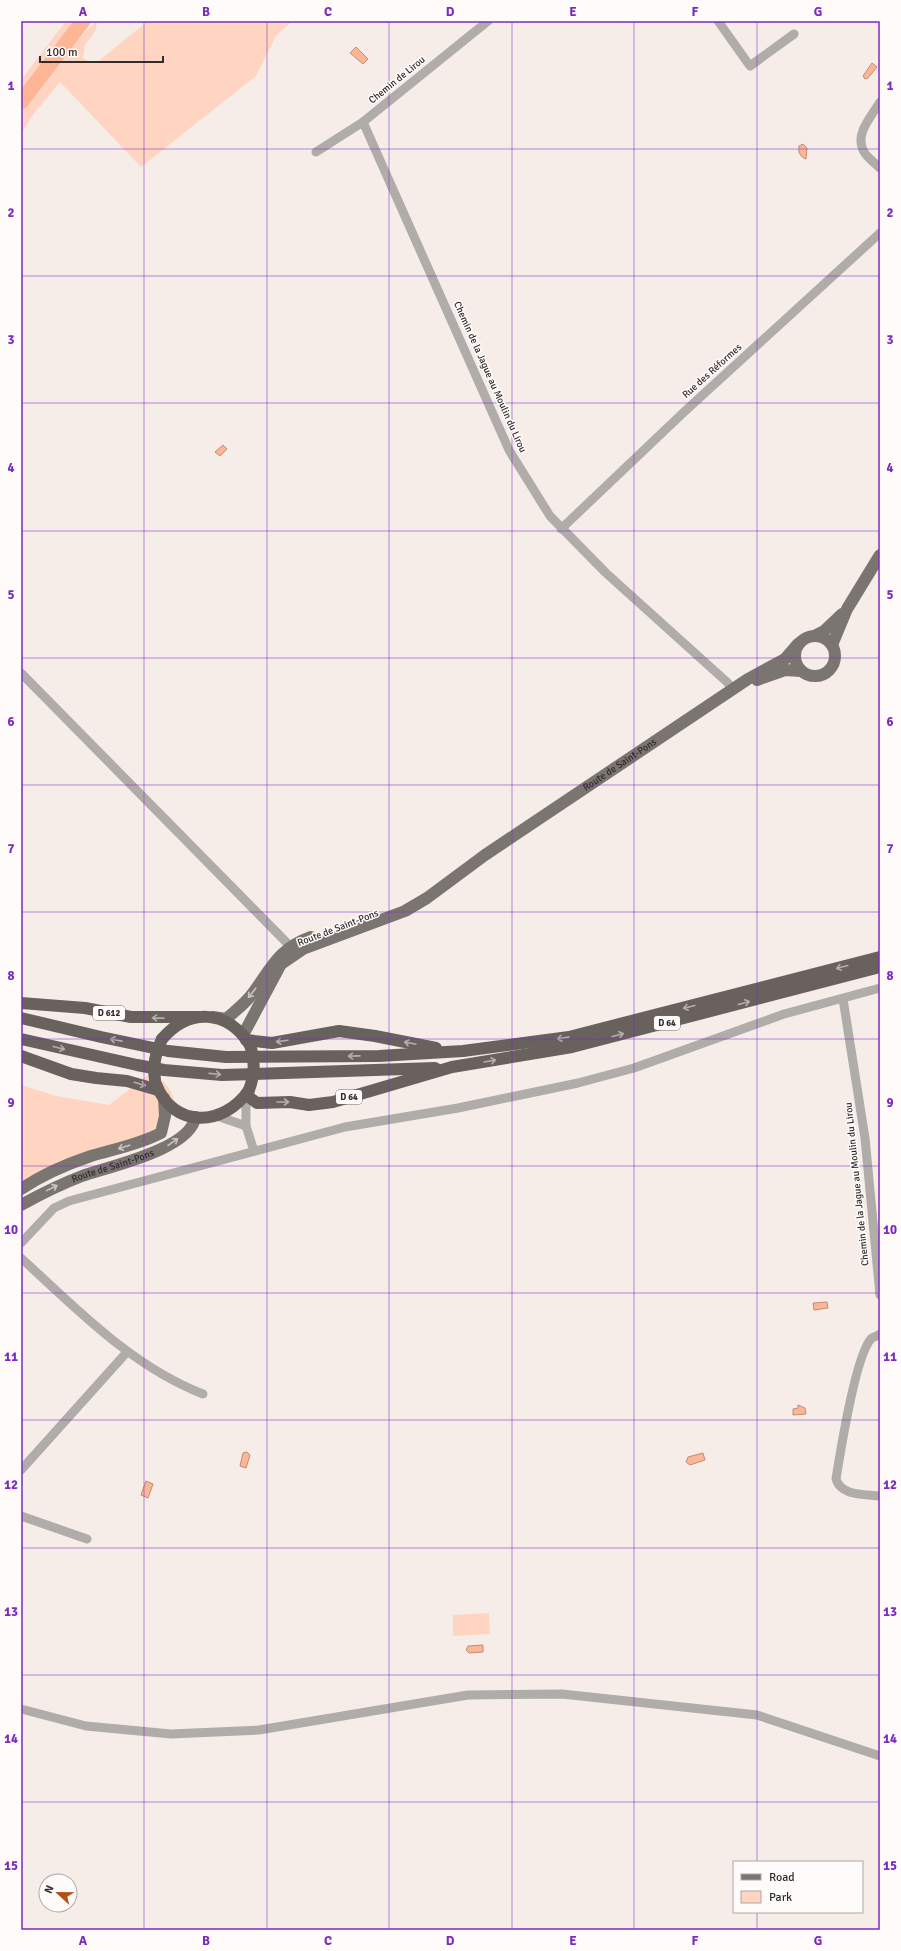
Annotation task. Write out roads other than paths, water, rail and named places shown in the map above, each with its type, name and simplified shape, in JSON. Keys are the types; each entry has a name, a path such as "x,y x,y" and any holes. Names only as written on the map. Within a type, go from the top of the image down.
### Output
{"highway":[{"name":"D 64","path":"246,1040 272,1043 339,1031 375,1036 435,1048 463,1051 569,1037 880,957"},
{"name":"D 64","path":"246,1095 257,1102 290,1102 309,1105 333,1102 452,1067 572,1047 880,967"},
{"name":"D 612","path":"21,1003 85,1008 131,1017 197,1017"},
{"path":"197,1017 211,1017 223,1020 234,1026 246,1040 254,1056 255,1068 253,1079 246,1095 231,1110 218,1116 195,1117 183,1114 172,1107 159,1090 153,1066 156,1052 162,1040 171,1029 183,1021 197,1017"},
{"path":"21,1018 101,1038 168,1051 226,1057 379,1056 463,1051"},
{"path":"21,1039 137,1065 222,1075 452,1067"},
{"path":"21,1056 71,1074 127,1081 159,1090"}],"main road":[{"path":"832,645 847,609 880,555"},
{"path":"816,635 826,638 832,645 835,659 832,666 826,673 812,676 801,671 794,658 798,644 806,637 816,635 830,625 847,609"},
{"name":"Route de Saint-Pons","path":"211,1017 226,1019 252,994 278,957 291,951 303,949 406,911 427,898 485,855 748,679 785,659 798,644"},
{"name":"Route de Saint-Pons","path":"734,689 785,670 801,671"},
{"name":"Route de Saint-Pons","path":"246,1040 281,964 291,951"},
{"name":"Route de Saint-Pons","path":"21,1189 60,1168 91,1156 148,1140 161,1133 165,1116 159,1090"},
{"name":"Route de Saint-Pons","path":"21,1205 53,1187 164,1148 186,1132 194,1122 195,1117"}],"street":[{"name":"Chemin de Lirou","path":"316,152 363,122 488,21"},
{"path":"718,21 750,66 794,34"},
{"path":"880,102 864,128 860,143 863,151 880,168"},
{"name":"Chemin de la Jague au Moulin du Lirou","path":"363,122 509,450 550,516 561,529 606,573 734,689"},
{"name":"Rue des Réformes","path":"561,529 684,412 880,233"},
{"path":"21,673 291,951"},
{"path":"21,1243 54,1208 69,1201 345,1126 458,1108 578,1083 634,1068 784,1014 880,988"},
{"name":"Chemin de la Jague au Moulin du Lirou","path":"843,999 865,1138 880,1295"},
{"path":"246,1095 246,1126 254,1151"},
{"path":"218,1116 246,1126"},
{"path":"21,1258 127,1352 164,1376 203,1394"},
{"path":"880,1334 871,1338 861,1358 844,1430 836,1479 838,1486 844,1491 880,1496"},
{"path":"21,1470 127,1352"},
{"path":"21,1516 87,1539"},
{"path":"21,1709 86,1726 171,1734 258,1730 468,1695 562,1694 756,1715 880,1756"}],"waterway":[{"path":"21,102 83,21"}]}
